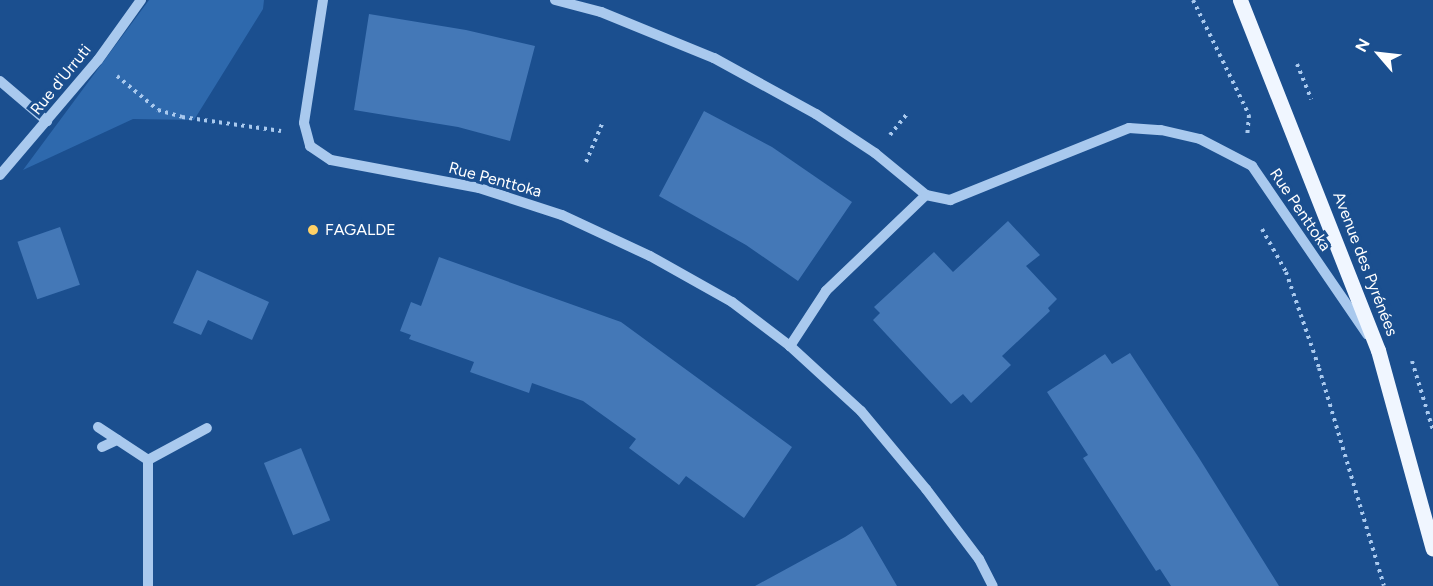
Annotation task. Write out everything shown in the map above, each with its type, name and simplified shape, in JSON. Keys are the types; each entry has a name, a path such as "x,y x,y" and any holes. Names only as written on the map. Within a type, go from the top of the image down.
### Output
{"main road":[{"name":"Avenue des Pyrénées","path":"1240,0 1378,350 1433,549"}],"street":[{"name":"Rue d'Urruti","path":"0,175 98,60 141,0"},
{"name":"Rue Penttoka","path":"323,0 304,123 310,146 331,160 479,188 562,215 650,256 732,302 790,346 868,420 946,515 979,559 993,586"},
{"path":"555,0 601,12 714,58 816,114 875,153 926,195 826,291 790,346"},
{"path":"0,81 47,121"},
{"name":"Rue Penttoka","path":"926,195 950,200 1129,128 1161,130 1200,140 1252,166 1378,350"},
{"path":"98,427 148,460"},
{"path":"148,460 207,428"},
{"path":"102,447 117,440"},
{"path":"148,460 148,586"}],"path":[{"path":"1194,0 1249,116 1249,133"},
{"path":"98,60 158,110 182,117 285,131"},
{"path":"586,162 602,124"},
{"path":"1257,220 1286,272 1319,368 1384,586"}],"shaded area":[{"path":"149,0 264,0 263,9 194,120 133,119 23,170"}],"building":[{"path":"369,14 466,30 535,46 510,141 458,127 354,110"},
{"path":"704,111 772,147 852,202 798,281 746,245 659,196"},
{"path":"1008,221 1040,255 1026,266 1057,299 1048,308 1050,311 1002,356 1011,365 971,403 963,394 951,404 873,320 880,313 874,307 934,252 953,272"},
{"path":"60,227 80,285 37,299 17,242"},
{"path":"439,257 621,322 792,447 744,518 686,476 679,485 629,448 636,439 583,401 532,383 529,393 470,372 474,362 409,339 411,335 400,331 411,302 421,306"},
{"path":"197,270 269,302 252,340 208,320 201,335 173,323"},
{"path":"1130,353 1279,586 1171,586 1160,569 1156,571 1083,458 1088,455 1047,392 1105,354 1112,364"},
{"path":"301,448 330,520 293,535 264,463"},
{"path":"862,526 897,586 755,586 845,537"}],"place":[{"name":"FAGALDE","path":"313,230"}]}
